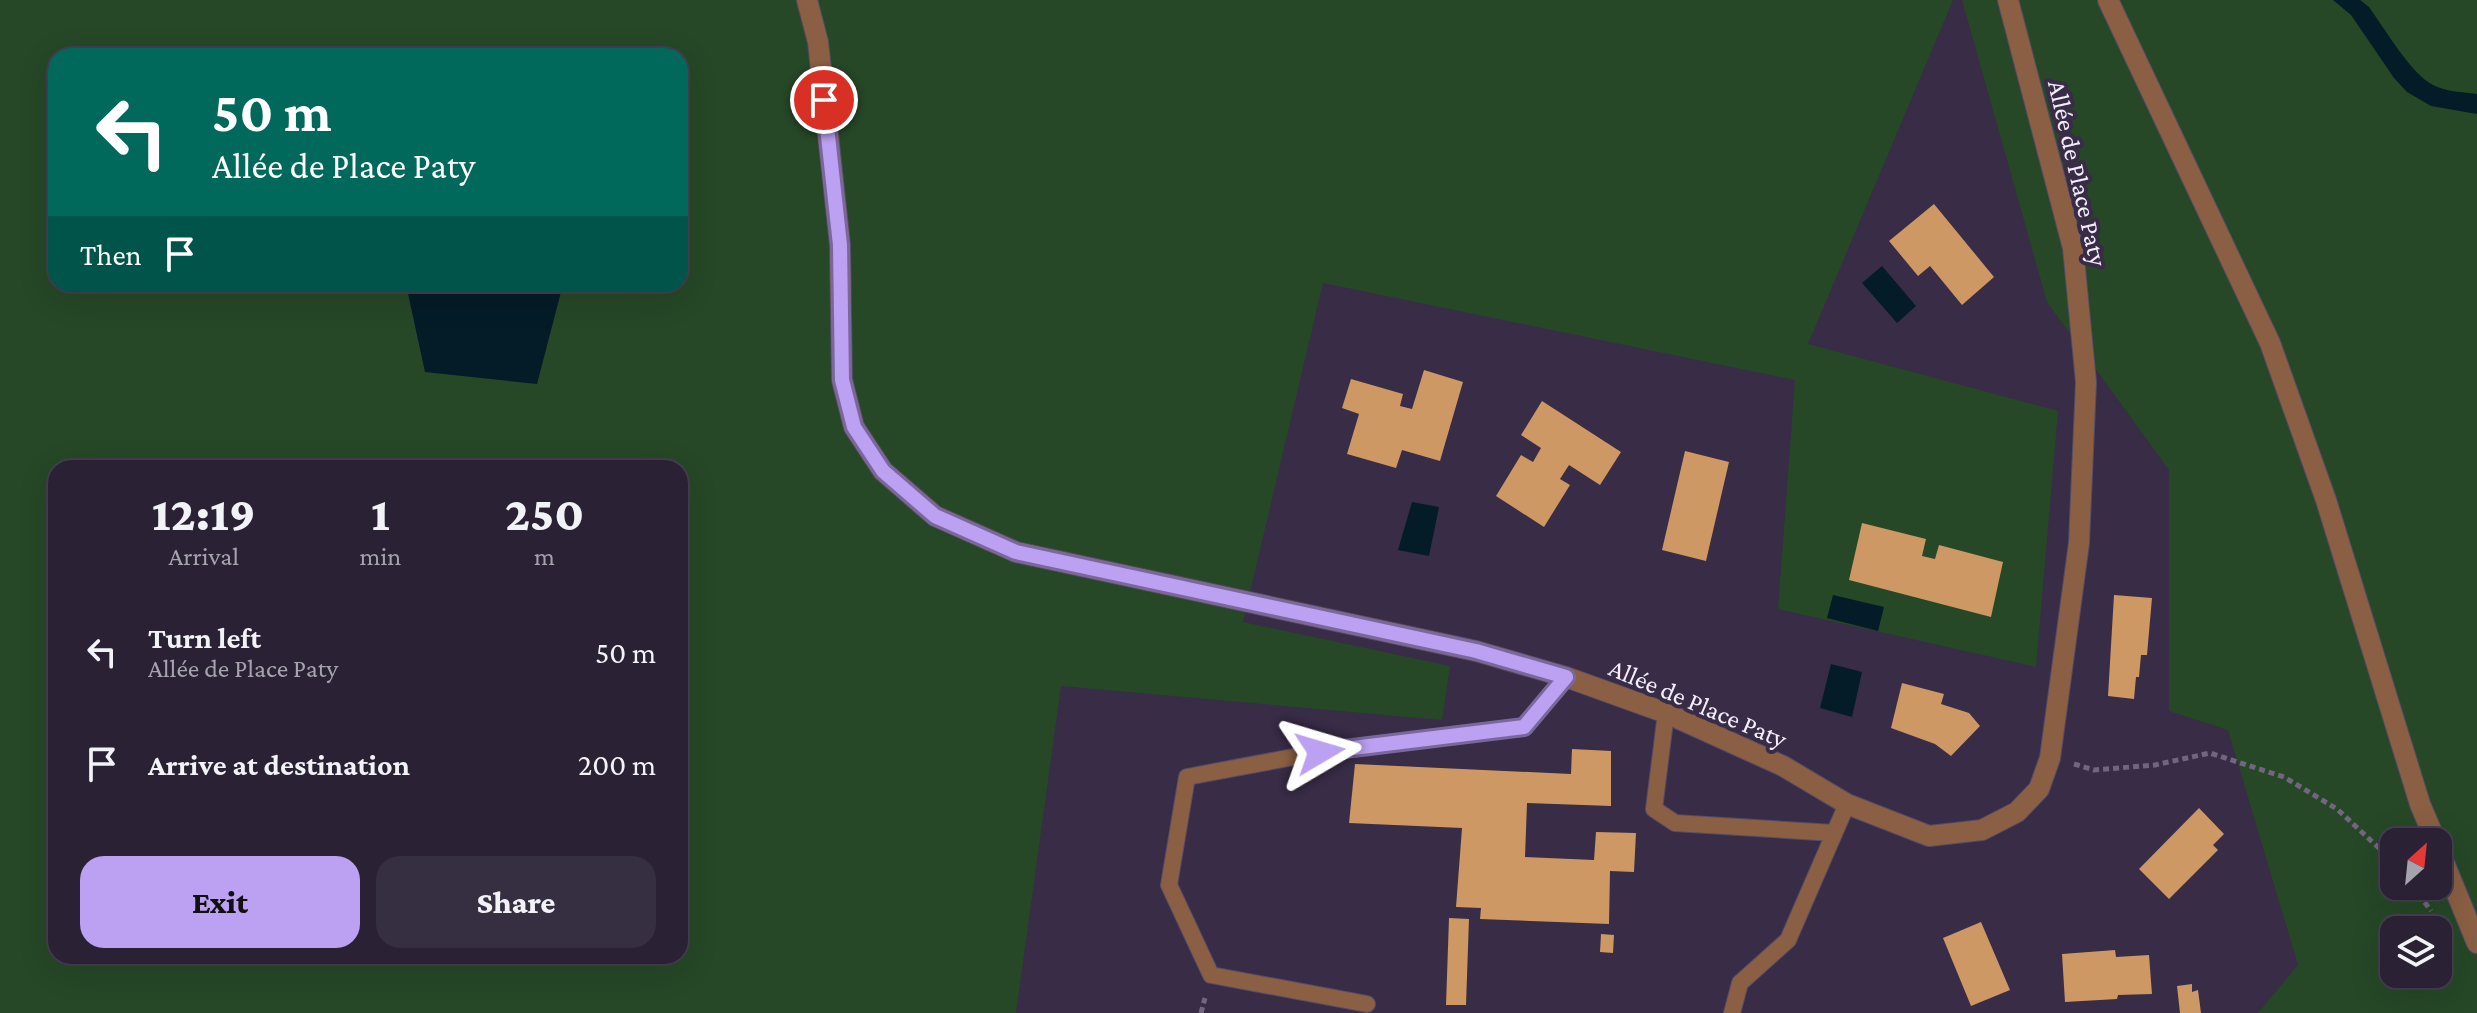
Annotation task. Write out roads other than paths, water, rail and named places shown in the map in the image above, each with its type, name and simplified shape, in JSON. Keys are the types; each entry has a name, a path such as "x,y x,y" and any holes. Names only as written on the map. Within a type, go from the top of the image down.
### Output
{"street":[{"name":"Allée de Place Paty","path":"807,0 818,42 840,245 842,380 854,427 883,471 935,516 1016,552 1476,651 1566,677 1666,713 1783,766 1847,804 1929,836 1982,830 2017,812 2039,789 2050,758 2079,543 2086,382 2073,248 2008,0"},
{"path":"2108,0 2270,343 2326,500 2430,828"},
{"path":"2452,882 2477,943"}],"lane":[{"path":"1367,1004 1211,975 1169,885 1187,777 1320,752 1524,727 1566,677"},
{"path":"1666,713 1654,809 1675,823 1834,833"},
{"path":"1732,1013 1740,983 1788,940 1847,804"}],"water":[{"path":"2333,0 2360,0 2369,7 2407,61 2425,79 2443,89 2477,94 2477,114 2431,106 2407,92 2351,15"},
{"path":"1882,266 1916,306 1897,323 1862,283"},
{"path":"408,292 561,292 537,384 425,372"},
{"path":"1412,502 1439,507 1429,556 1398,550"},
{"path":"1833,595 1884,607 1878,631 1827,618"},
{"path":"1831,664 1862,672 1852,717 1820,708"}]}
